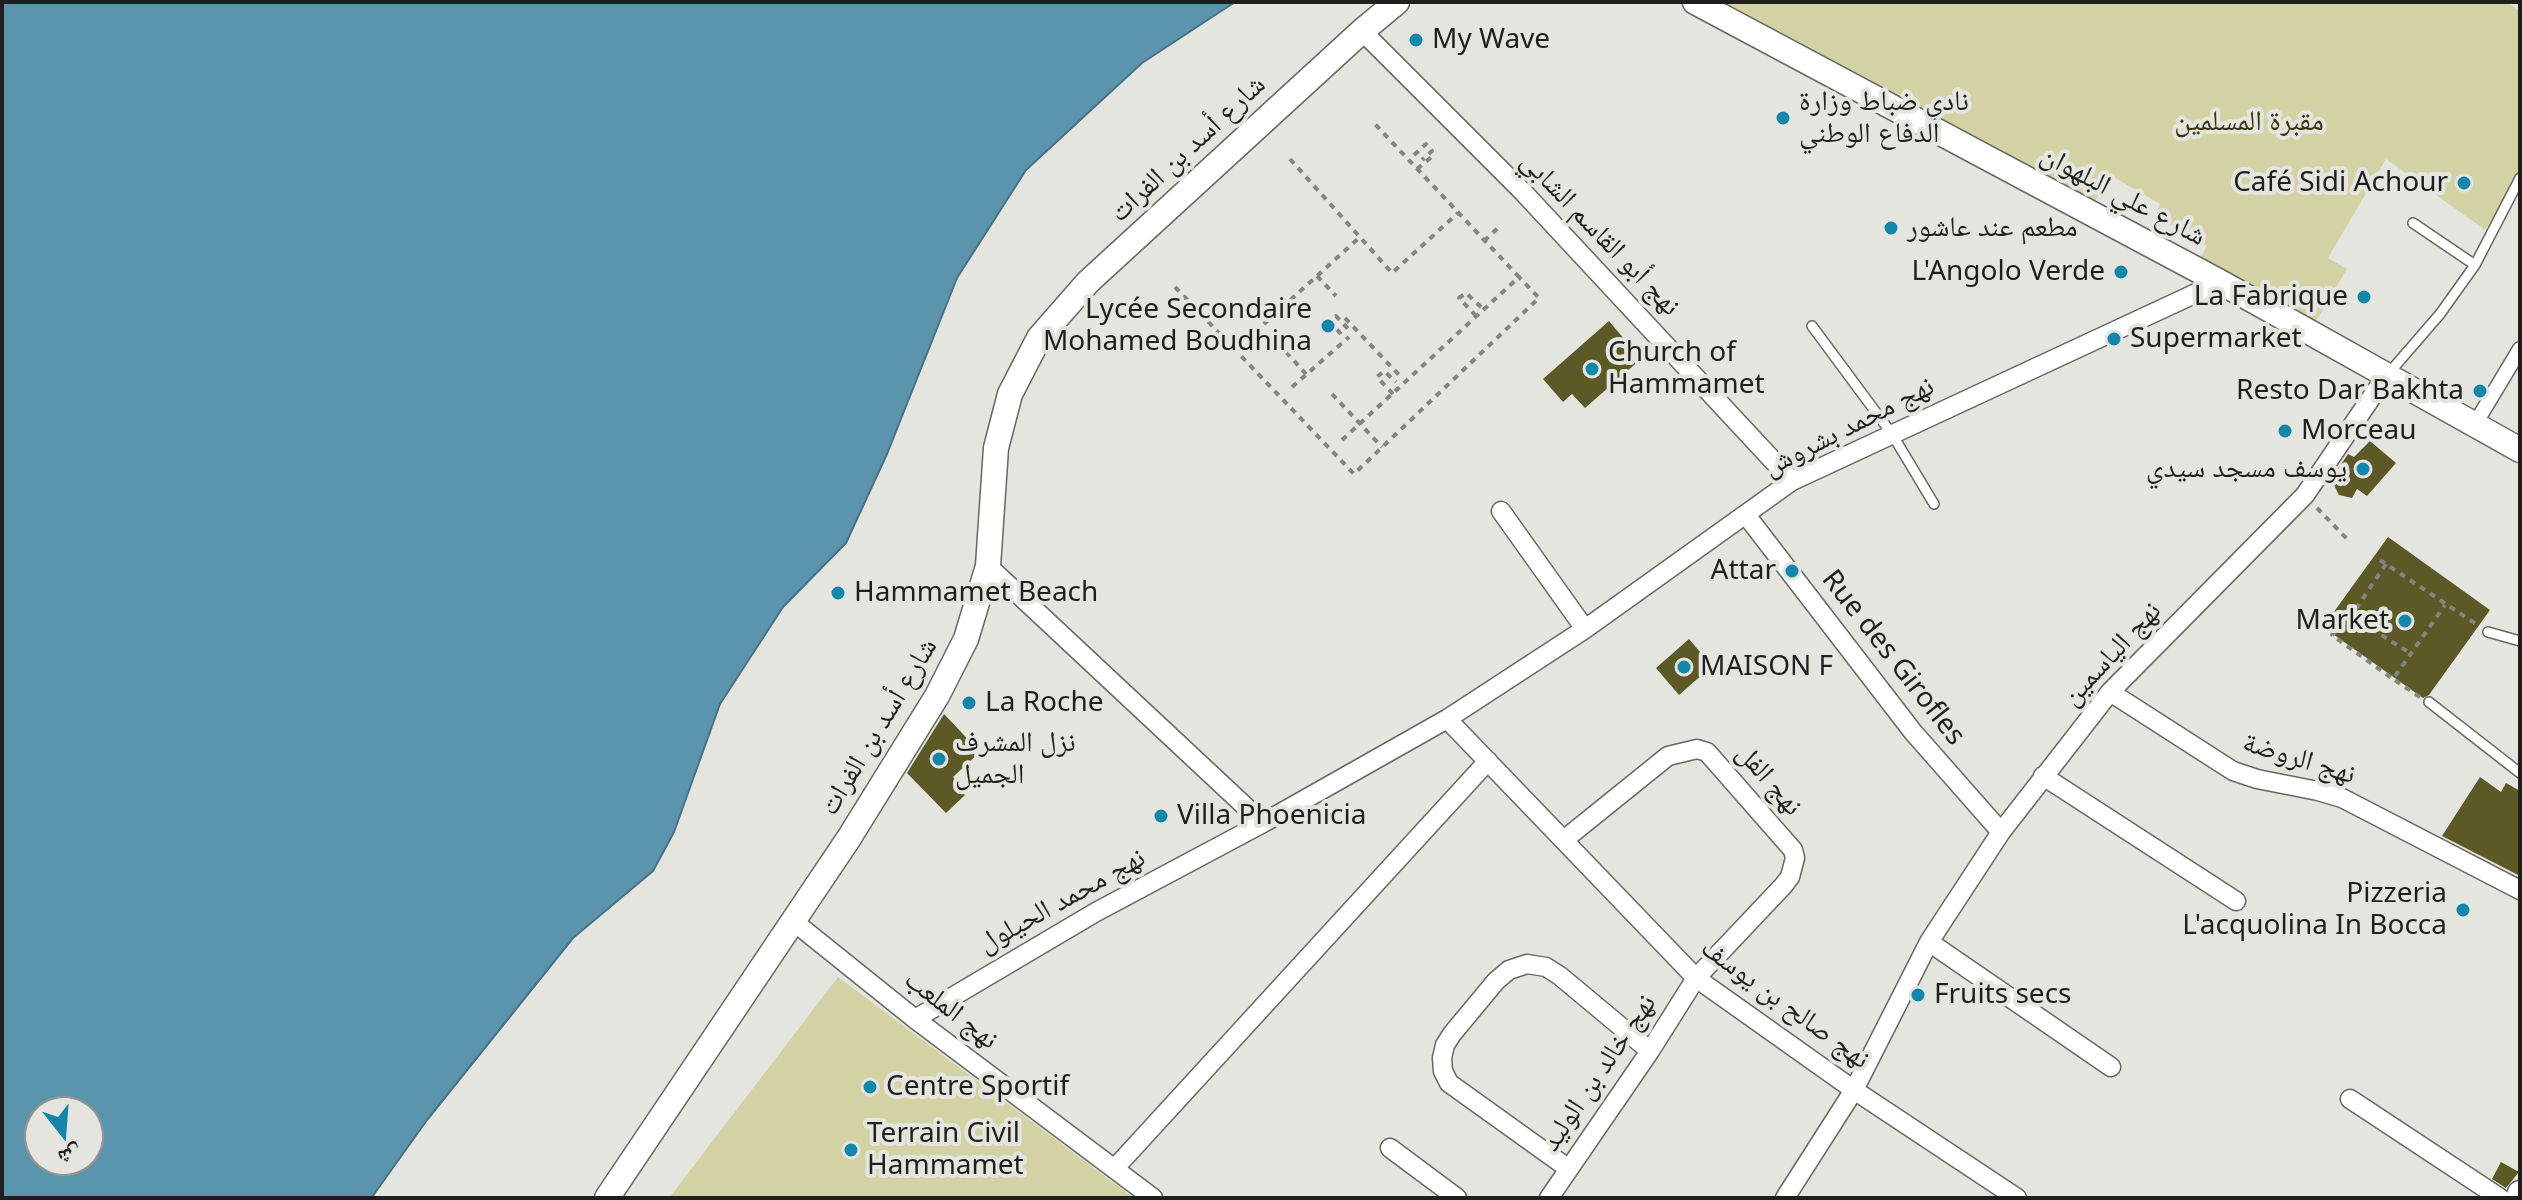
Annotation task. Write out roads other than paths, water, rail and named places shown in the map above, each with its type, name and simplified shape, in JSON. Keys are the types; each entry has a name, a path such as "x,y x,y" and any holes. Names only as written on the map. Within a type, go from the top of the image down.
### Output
{"street":[{"path":"1362,31 1397,2"},
{"name":"شارع علي البلهوان","path":"1695,2 2220,282 2520,450"},
{"name":"نهج أبو القاسم الشابي","path":"1362,31 1524,193 1792,481"},
{"name":"شارع أسد بن الفرات","path":"607,1198 849,838 937,696 966,639 988,566 996,448 1010,394 1039,338 1088,282 1362,31"},
{"name":"نهج محمد بشروش","path":"1447,719 1585,629 1792,481 2220,282"},
{"path":"2475,424 2520,349"},
{"name":"نهج الياسمين","path":"1785,1198 1854,1090 1929,942 2001,832 2110,692 2305,495 2386,376"},
{"path":"1501,511 1585,629"},
{"name":"Rue des Girofles","path":"1746,515 1913,732 2001,832"},
{"path":"988,566 1263,823"},
{"name":"نهج الروضة","path":"2110,692 2233,771 2342,798 2520,890"},
{"name":"نهج محمد الحيلول","path":"915,1019 1096,912 1263,823 1447,719"},
{"name":"نهج صالح بن يوسف","path":"1447,719 1696,978 1854,1090 2017,1198"},
{"name":"نهج الفل","path":"1565,839 1668,756 1697,749 1707,752 1793,850 1795,858 1790,877 1783,886 1696,978"},
{"path":"1115,1168 1488,761"},
{"path":"2043,776 2236,901"},
{"name":"نهج الملعب","path":"793,921 915,1019 1153,1198"},
{"path":"1929,942 2111,1067"},
{"path":"1569,1169 1449,1083 1443,1071 1442,1058 1452,1034 1496,981 1509,970 1527,964 1546,967 1560,976 1650,1051"},
{"name":"نهج خالد بن الوليد","path":"1549,1198 1696,978"},
{"path":"2350,1099 2500,1198"},
{"path":"1390,1148 1457,1198"}],"lane":[{"name":"نهج الياسمين","path":"2386,376 2440,314 2475,265 2520,178"},
{"path":"2413,223 2475,265"},
{"path":"1812,326 1892,434 1934,504"},
{"path":"2488,632 2520,641"},
{"path":"2429,702 2520,773"}],"water":[{"path":"2,2 1235,2 1142,63 1026,170 957,278 887,454 846,543 783,607 720,704 674,832 653,871 573,938 427,1120 369,1198 2,1198"}],"place":[{"name":"My Wave","path":"1416,40"},
{"name":"نادي ضباط وزارة الدفاع الوطني","path":"1783,118"},
{"name":"Café Sidi Achour","path":"2464,183"},
{"name":"مطعم عند عاشور","path":"1891,228"},
{"name":"L'Angolo Verde","path":"2121,272"},
{"name":"La Fabrique","path":"2364,297"},
{"name":"Lycée Secondaire Mohamed Boudhina","path":"1328,326"},
{"name":"Supermarket","path":"2114,339"},
{"name":"Church of Hammamet","path":"1592,369"},
{"name":"Resto Dar Bakhta","path":"2480,391"},
{"name":"Morceau","path":"2285,431"},
{"name":"يوسف مسجد سيدي","path":"2363,469"},
{"name":"Attar","path":"1792,571"},
{"name":"Hammamet Beach","path":"838,593"},
{"name":"Market","path":"2405,621"},
{"name":"MAISON F","path":"1684,667"},
{"name":"La Roche","path":"969,703"},
{"name":"نزل المشرف الجميل","path":"939,759"},
{"name":"Villa Phoenicia","path":"1161,816"},
{"name":"Pizzeria L'acquolina In Bocca","path":"2463,910"},
{"name":"Fruits secs","path":"1918,995"},
{"name":"Centre Sportif","path":"870,1087"},
{"name":"Terrain Civil Hammamet","path":"851,1150"}],"park label":[{"name":"مقبرة المسلمين","path":"2249,122"}]}
